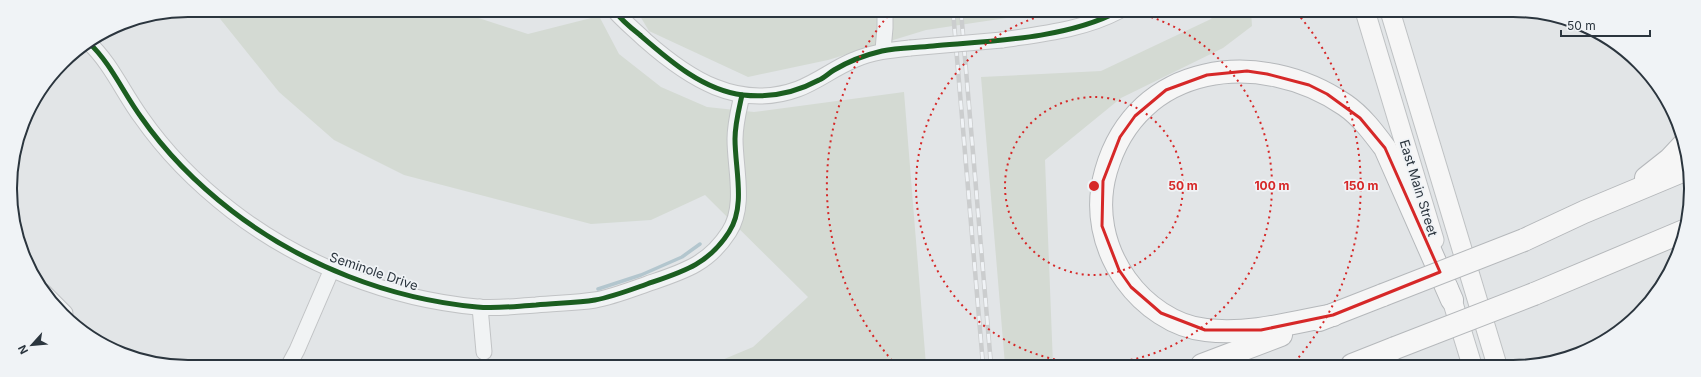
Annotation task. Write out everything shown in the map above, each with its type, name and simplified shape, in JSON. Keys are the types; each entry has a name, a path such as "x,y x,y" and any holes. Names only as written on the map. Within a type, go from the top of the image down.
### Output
{"highway":[{"path":"1333,314 1261,330 1228,332 1205,330 1180,323 1161,313 1145,301 1131,287 1119,270 1109,250 1102,226 1100,204 1103,181 1110,157 1120,137 1131,121 1149,102 1166,90 1185,81 1206,75 1247,71 1288,78 1309,85 1346,106 1372,131 1385,148 1452,300"},
{"path":"1584,212 1650,176 1679,149"},
{"path":"1217,360 1524,240 1584,212 1683,170"},
{"path":"1366,360 1534,294 1678,234"}],"main road":[{"name":"East Main Street","path":"1367,17 1470,360"},
{"name":"East Main Street","path":"1392,17 1494,360"}],"street":[{"path":"622,17 659,52 678,66 721,90 742,95 761,96 782,94 819,80 854,60 882,50 1002,40 1054,32 1078,26 1103,17"},
{"path":"882,50 886,28 885,17"},
{"name":"Seminole Drive","path":"93,46 110,69 156,138 197,182 232,212 287,248 332,269 401,294 480,307 596,300 681,272 706,260 720,245 730,230 736,216 738,201 735,139 736,121 742,95"},
{"path":"292,360 332,269"},
{"path":"480,307 484,352"}],"highlighted area":[{"path":"1247,71 1267,74 1309,85 1327,94 1360,118 1385,148 1440,272 1333,315 1261,330 1205,330 1161,313 1131,287 1119,270 1102,226 1103,181 1120,137 1135,116 1166,90 1207,75"}],"shaded area":[{"path":"219,17 476,17 528,34 600,17 619,54 661,87 707,107 754,112 904,92 926,360 722,360 753,347 808,297 705,195 651,220 591,224 404,175 334,140 279,92"},
{"path":"641,17 1013,17 926,30 828,60 748,77 649,31"},
{"path":"1212,17 1251,17 1252,26 1223,48 1121,98 1045,160 1053,360 1005,360 981,77 1101,71"}],"waterway":[{"path":"598,289 641,275 682,257 700,244"}],"railway":[{"path":"954,17 983,360"},
{"path":"962,17 991,360"}],"cycle path":[{"path":"620,17 663,55 701,81 728,92 753,96 782,94 801,88 821,79 851,61 882,51 1028,37 1076,28 1105,17"},
{"path":"92,46 104,59 141,117 161,143 194,179 232,211 259,230 288,248 317,263 348,276 412,296 444,303 477,307 492,308 581,302 601,299 683,271 703,260 721,243 729,232 737,211 738,187 735,133 742,95"}]}
